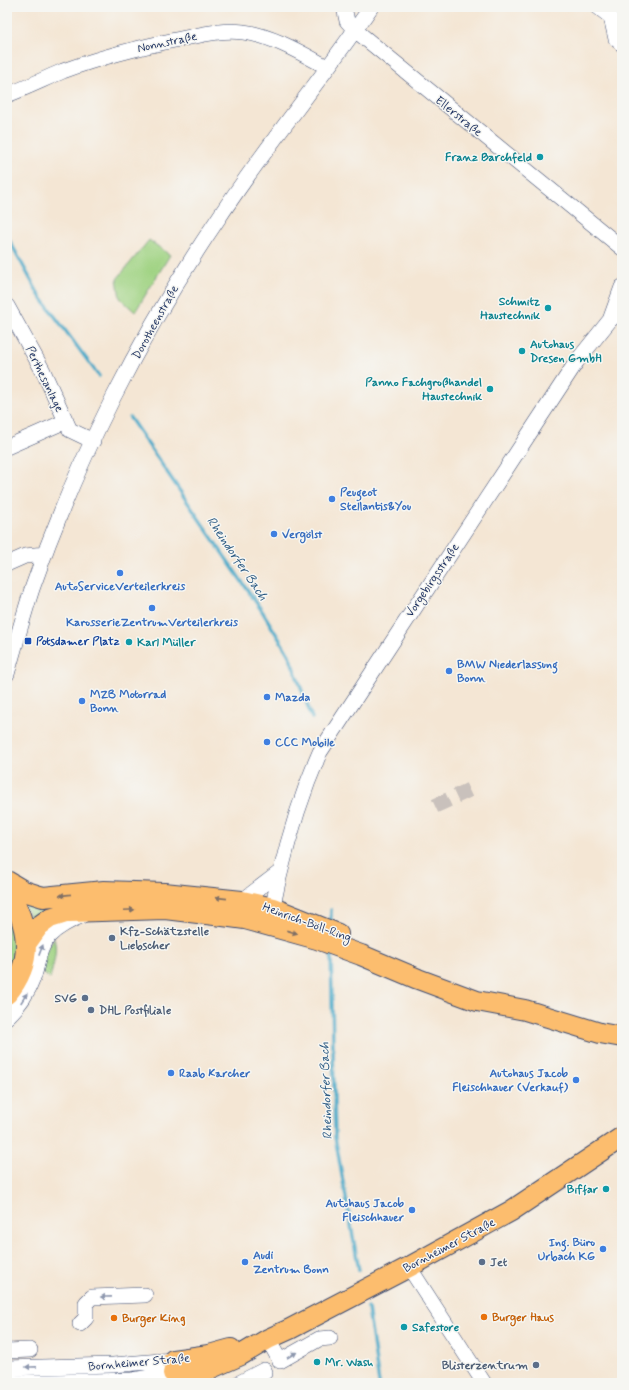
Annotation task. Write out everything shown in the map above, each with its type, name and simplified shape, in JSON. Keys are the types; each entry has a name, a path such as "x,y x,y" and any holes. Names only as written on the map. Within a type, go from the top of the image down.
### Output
{"main road":[{"name":"Heinrich-Böll-Ring","path":"7,882 24,891 43,897 104,890 164,893 242,901 270,917 361,949 418,979 477,1001 525,1010 600,1033 622,1037"},
{"path":"7,887 24,923 28,961 13,987 7,994"},
{"name":"Heinrich-Böll-Ring","path":"28,961 39,926 50,918 69,912 165,909 238,918 270,917"},
{"name":"Bornheimer Straße","path":"173,1372 207,1370 241,1355 268,1339 409,1267 512,1211 622,1137"},
{"name":"Bornheimer Straße","path":"173,1372 209,1355 268,1339"},
{"path":"190,1383 193,1379 207,1370"}],"street":[{"name":"Ellerstraße","path":"344,7 344,15 355,30 621,249"},
{"name":"Dorotheenstraße","path":"7,674 26,608 45,554 74,482 141,346 197,251 240,187 371,7"},
{"path":"598,7 611,17 616,39 622,44"},
{"name":"Nonnstraße","path":"7,95 62,72 125,51 188,37 230,31 258,35 299,52 327,67"},
{"path":"610,320 622,287"},
{"name":"Perthesanlage","path":"7,306 43,371 70,430 93,441"},
{"name":"Vorgebirgsstraße","path":"270,917 280,872 299,805 307,782 328,738 577,361 610,320 622,310"},
{"path":"7,447 66,421"},
{"path":"7,564 25,556 45,554"},
{"path":"242,901 280,872"},
{"path":"7,1017 19,1005 28,992 28,961 56,930 72,919 90,912"},
{"path":"409,1267 484,1383"},
{"path":"80,1324 86,1318 86,1303 92,1297 145,1295"},
{"path":"268,1339 280,1361 319,1339 330,1338"},
{"path":"7,1350 30,1350"},
{"name":"Bornheimer Straße","path":"7,1368 113,1366 173,1372"},
{"path":"239,1383 264,1370 265,1372"},
{"name":"Bornheimer Straße","path":"7,1383 140,1381 173,1372"}],"green space":[{"path":"149,240 170,255 135,312 120,298 117,279"},
{"path":"18,895 40,902 44,917 34,925"},
{"path":"7,898 19,953 7,984"},
{"path":"54,938 54,964 50,979 41,971 45,953"}],"waterway":[{"name":"Rheindorfer Bach","path":"7,236 39,295 99,376"},
{"name":"Rheindorfer Bach","path":"130,418 262,611 289,655 312,718"},
{"name":"Rheindorfer Bach","path":"331,910 331,925"},
{"name":"Rheindorfer Bach","path":"331,951 335,1137 359,1270"},
{"name":"Rheindorfer Bach","path":"368,1308 379,1383"}],"tunnel":[{"path":"435,806 469,790"}],"place":[{"name":"Franz Barchfeld","path":"540,157"},
{"name":"Schmitz Haustechnik","path":"548,308"},
{"name":"Autohaus Dresen GmbH","path":"522,351"},
{"name":"Panno Fachgroßhandel Haustechnik","path":"490,389"},
{"name":"Peugeot Stellantis&You","path":"332,499"},
{"name":"Vergölst","path":"274,534"},
{"name":"AutoServiceVerteilerkreis","path":"120,573"},
{"name":"KarosserieZentrumVerteilerkreis","path":"152,608"},
{"name":"Potsdamer Platz","path":"28,641"},
{"name":"Karl Müller","path":"129,642"},
{"name":"BMW Niederlassung Bonn","path":"449,671"},
{"name":"Mazda","path":"267,697"},
{"name":"MZB Motorrad Bonn","path":"82,701"},
{"name":"CCC Mobile","path":"267,742"},
{"name":"Kfz-Schätzstelle Liebscher","path":"112,938"},
{"name":"SVG","path":"85,998"},
{"name":"DHL Postfiliale","path":"91,1010"},
{"name":"Raab Karcher","path":"171,1073"},
{"name":"Autohaus Jacob Fleischhauer (Verkauf)","path":"576,1080"},
{"name":"Biffar","path":"606,1189"},
{"name":"Autohaus Jacob Fleischhauer","path":"412,1210"},
{"name":"Ing. Büro Urbach KG","path":"603,1249"},
{"name":"Audi Zentrum Bonn","path":"245,1262"},
{"name":"Jet","path":"482,1262"},
{"name":"Burger Haus","path":"484,1317"},
{"name":"Burger King","path":"114,1318"},
{"name":"Safestore","path":"404,1327"},
{"name":"Mr. Wash","path":"317,1362"},
{"name":"Blisterzentrum","path":"536,1365"}]}
